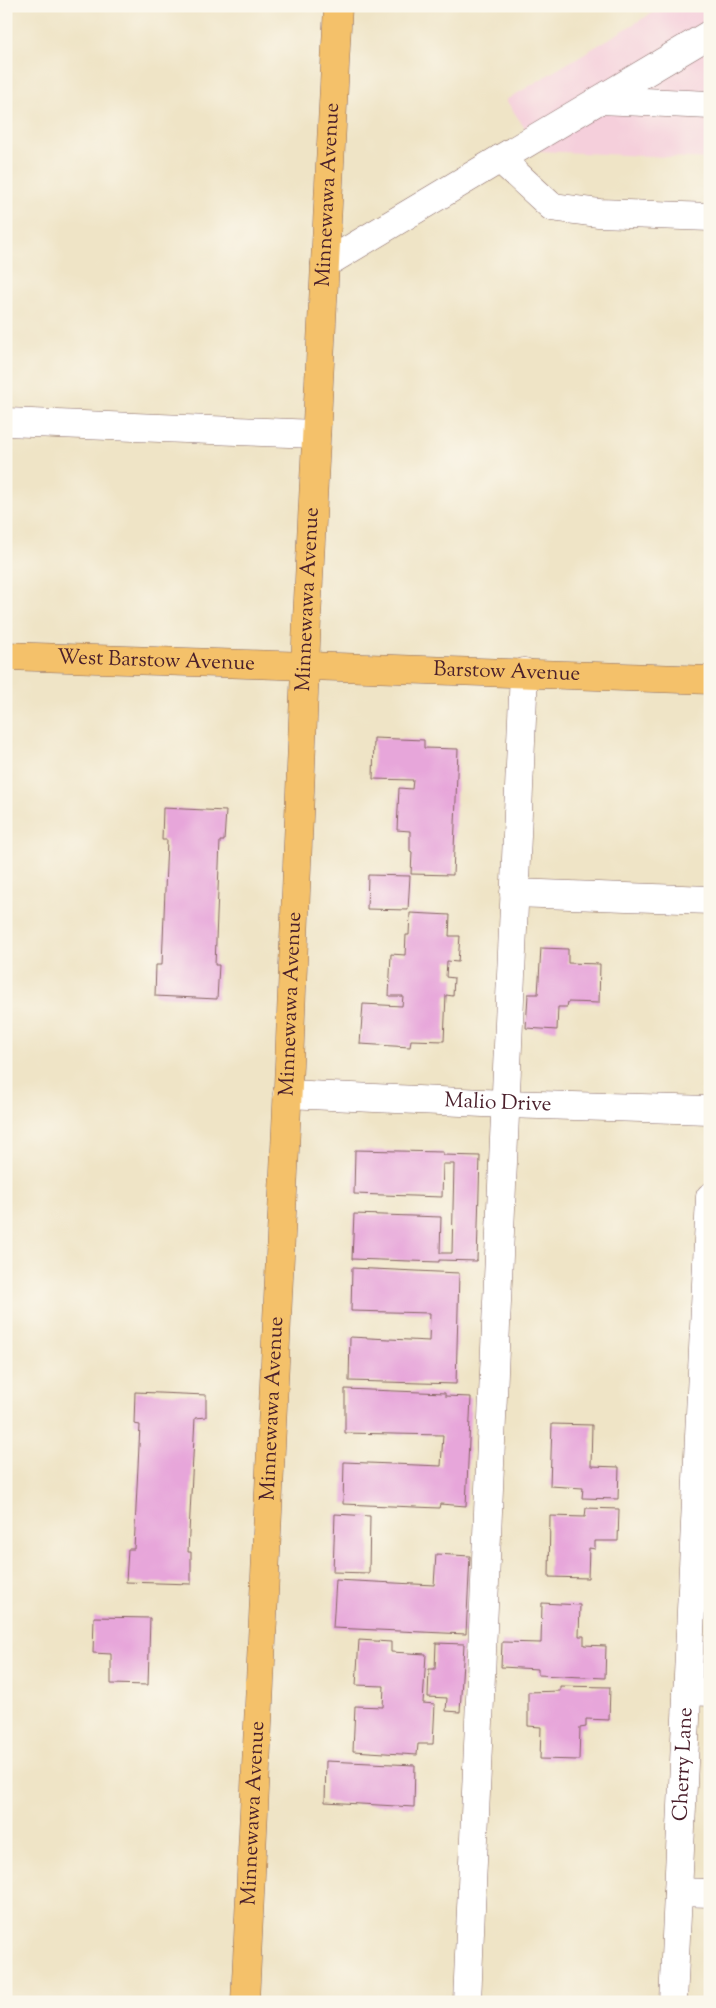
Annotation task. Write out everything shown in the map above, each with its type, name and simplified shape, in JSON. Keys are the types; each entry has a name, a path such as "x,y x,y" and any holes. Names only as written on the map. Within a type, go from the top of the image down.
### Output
{"main road":[{"name":"Minnewawa Avenue","path":"245,2002 305,668 338,6"},
{"name":"West Barstow Avenue","path":"6,656 305,668"},
{"name":"Barstow Avenue","path":"305,668 524,672 710,680"}],"street":[{"path":"325,264 710,34"},
{"path":"600,100 710,105"},
{"path":"500,159 552,207 599,213 710,218"},
{"path":"6,422 316,434"},
{"path":"467,2002 524,672"},
{"path":"514,893 710,900"},
{"name":"Malio Drive","path":"287,1094 505,1104 710,1110"},
{"name":"Cherry Lane","path":"673,2002 678,1892 698,1691 710,1197"},
{"path":"678,1892 710,1893"}],"shaded area":[{"path":"664,6 710,6 710,159 540,151 506,100"}],"building":[{"path":"374,738 424,740 424,748 458,749 453,875 411,874 412,852 410,851 410,831 397,830 399,788 412,789 413,780 373,779"},
{"path":"163,808 226,811 224,841 220,841 215,965 219,965 217,999 155,996 156,965 162,965 167,840 162,840"},
{"path":"368,875 410,876 408,910 367,909"},
{"path":"410,913 450,915 449,936 460,936 458,962 447,961 446,977 454,978 453,996 446,995 444,1041 411,1040 410,1047 360,1044 363,1004 402,1006 403,996 389,996 391,954 405,955 406,935 409,935"},
{"path":"541,948 568,949 568,963 600,964 599,1003 568,1002 567,1007 558,1007 557,1030 526,1028 528,994 538,994"},
{"path":"355,1150 443,1152 443,1155 480,1156 477,1261 439,1260 439,1262 352,1259 354,1214 441,1217 440,1253 452,1253 454,1164 443,1164 442,1197 354,1194"},
{"path":"352,1268 459,1273 456,1384 349,1381 350,1337 429,1341 430,1313 351,1311"},
{"path":"345,1389 445,1393 445,1396 471,1397 466,1506 440,1504 439,1508 343,1504 344,1462 441,1466 443,1435 345,1433"},
{"path":"135,1392 206,1395 206,1417 195,1418 188,1552 191,1552 191,1584 126,1582 128,1549 134,1549 140,1425 134,1424"},
{"path":"552,1424 592,1425 591,1466 619,1467 618,1499 582,1498 583,1488 550,1486"},
{"path":"586,1508 619,1509 618,1541 595,1541 595,1549 589,1548 588,1578 549,1577 550,1516 585,1517"},
{"path":"335,1514 370,1516 369,1573 333,1572"},
{"path":"436,1554 470,1556 466,1634 333,1628 336,1580 434,1585"},
{"path":"542,1603 580,1605 579,1636 584,1636 584,1645 606,1646 605,1678 538,1675 538,1669 501,1667 502,1642 541,1643"},
{"path":"94,1617 150,1618 148,1685 111,1684 111,1654 93,1653"},
{"path":"359,1640 391,1642 391,1652 426,1654 423,1703 435,1704 433,1744 418,1744 417,1755 353,1751 355,1706 383,1707 384,1686 356,1685"},
{"path":"436,1643 464,1644 460,1712 446,1711 447,1698 428,1697 429,1669 435,1669"},
{"path":"560,1686 610,1687 609,1720 586,1719 586,1727 580,1728 579,1760 540,1759 541,1727 528,1726 528,1692 560,1691"},
{"path":"326,1761 415,1765 414,1807 325,1802"}]}
